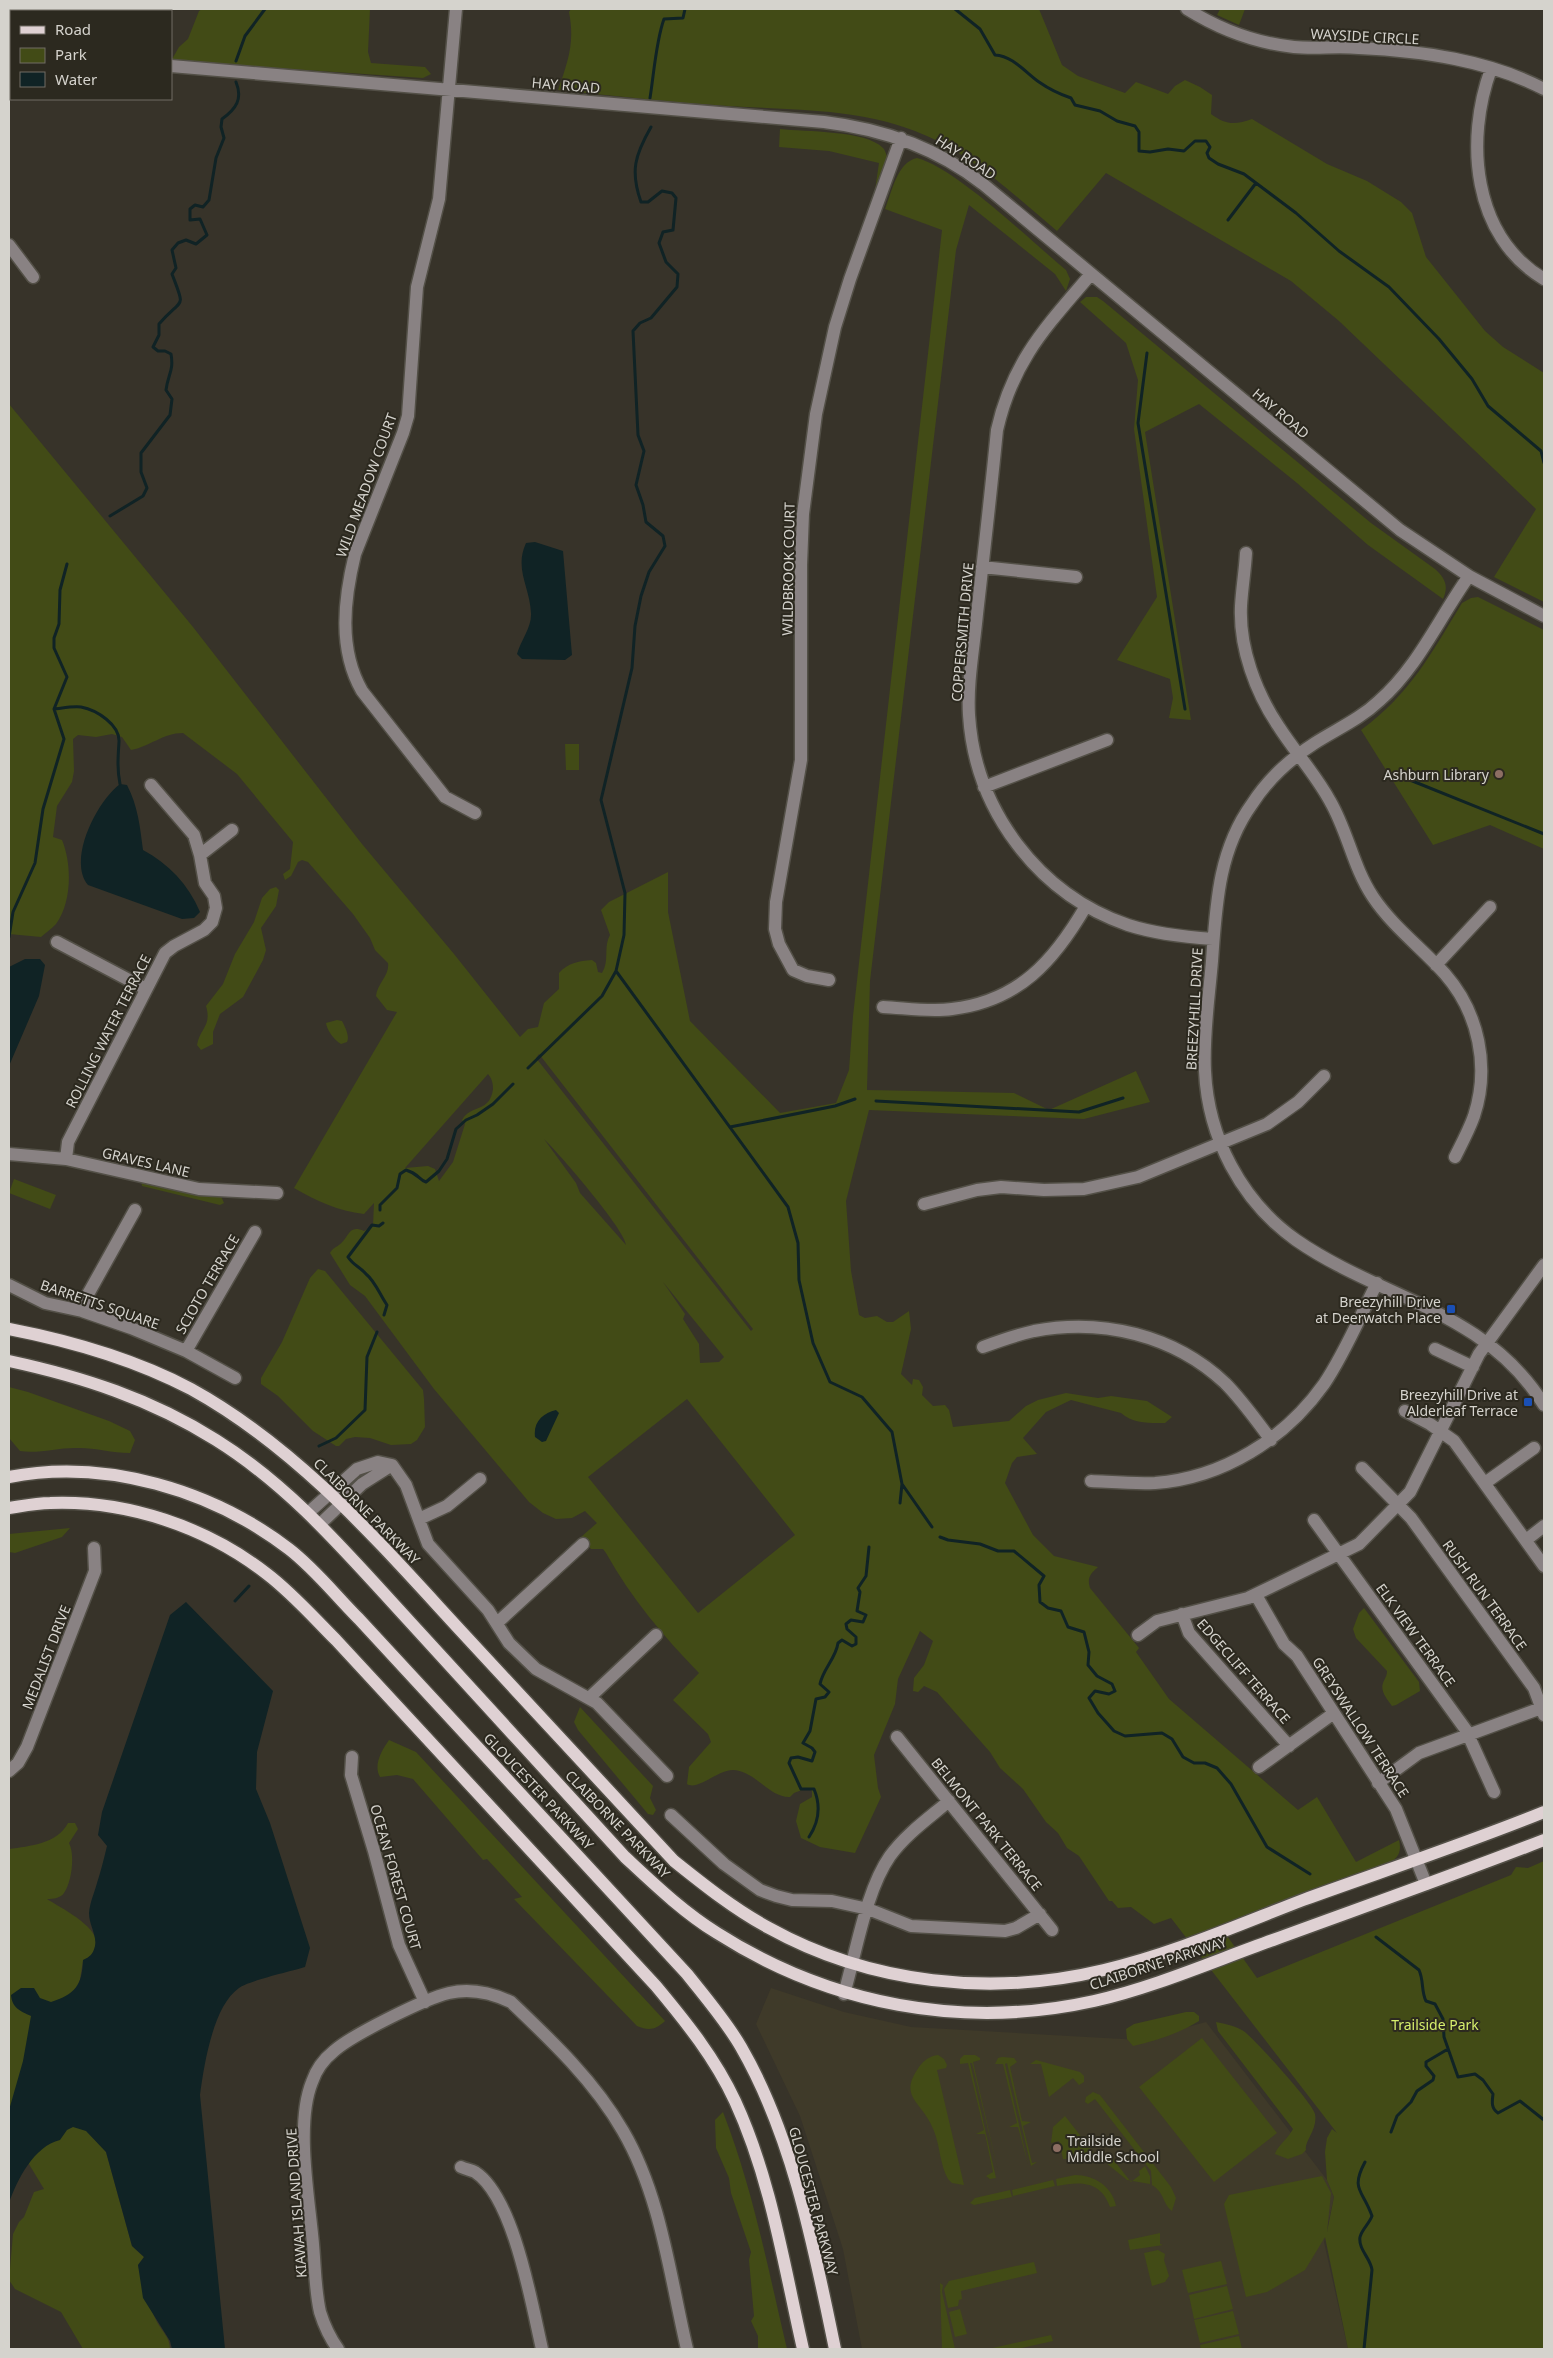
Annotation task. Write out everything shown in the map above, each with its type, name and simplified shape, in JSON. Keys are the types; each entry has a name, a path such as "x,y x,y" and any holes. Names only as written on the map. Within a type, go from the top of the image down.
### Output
{"main road":[{"name":"CLAIBORNE PARKWAY","path":"9,1329 52,1337 129,1361 191,1389 258,1433 308,1471 368,1530 674,1860 717,1896 769,1928 814,1950 853,1964 895,1974 985,1984 1054,1980 1105,1970 1142,1960 1544,1812"},
{"name":"CLAIBORNE PARKWAY","path":"9,1361 63,1373 115,1389 169,1414 216,1440 253,1466 320,1524 625,1857 669,1898 715,1932 759,1958 844,1994 892,2005 962,2013 1012,2013 1051,2009 1096,2001 1144,1986 1544,1840"},
{"name":"GLOUCESTER PARKWAY","path":"9,1477 62,1473 128,1478 171,1488 218,1506 289,1550 352,1612 687,1974 717,2010 741,2046 770,2103 790,2157 835,2349"},
{"path":"9,1508 50,1503 92,1505 124,1509 185,1527 215,1540 268,1574 288,1591 336,1640 656,1986 690,2027 714,2062 738,2109 764,2180 802,2349"}],"street":[{"name":"WILD MEADOW COURT","path":"456,9 438,212 417,287 408,416 355,554 350,572 345,644 353,676 362,691 445,797 476,813"},
{"name":"WAYSIDE CIRCLE","path":"1187,9 1217,26 1244,37 1273,44 1405,52 1462,60 1544,89"},
{"name":"HAY ROAD","path":"172,66 824,122 852,125 901,138 942,156 970,174 1400,530 1469,576 1544,616"},
{"path":"1491,69 1481,96 1478,124 1476,156 1481,188 1491,217 1516,257 1544,278"},
{"name":"WILDBROOK COURT","path":"829,980 807,976 793,970 782,951 775,929 776,902 801,760 801,564 803,514 816,414 835,327 850,279 901,138"},
{"path":"9,245 33,278"},
{"name":"COPPERSMITH DRIVE","path":"1091,274 1034,342 1010,384 997,430 970,690 969,714 976,761 984,787 1009,835 1034,865 1050,880 1086,906 1115,920 1145,930 1174,936 1213,939"},
{"path":"1246,553 1241,607 1248,661 1267,708 1332,803 1356,866 1373,897 1396,926 1452,983 1465,1002 1476,1028 1481,1055 1481,1080 1476,1107 1456,1157"},
{"path":"982,567 1076,577"},
{"name":"BREEZYHILL DRIVE","path":"1469,576 1416,658 1395,686 1360,716 1299,754 1266,785 1239,825 1221,870 1213,939 1205,1071 1210,1109 1221,1144 1244,1188 1278,1225 1313,1251 1446,1317 1486,1341 1525,1378 1544,1405"},
{"path":"984,787 1107,740"},
{"name":"ROLLING WATER TERRACE","path":"66,1159 68,1142 165,953 204,930 212,922 216,908 214,896 205,883 194,835 152,785"},
{"path":"200,855 232,830"},
{"path":"882,1007 952,1009 988,1001 1017,988 1052,958 1066,940 1086,906"},
{"path":"1436,965 1490,908"},
{"path":"57,942 146,989"},
{"path":"924,1204 978,1190 1001,1187 1063,1191 1105,1186 1138,1177 1256,1130 1278,1118 1298,1102 1324,1076"},
{"name":"GRAVES LANE","path":"9,1154 66,1159 199,1189 277,1193"},
{"path":"82,1311 87,1296 135,1210"},
{"name":"SCIOTO TERRACE","path":"186,1351 254,1232"},
{"path":"1138,1635 1157,1620 1256,1595 1359,1544 1413,1488 1486,1341 1544,1265"},
{"path":"1091,1481 1136,1484 1182,1479 1228,1464 1271,1440 1300,1414 1324,1384 1377,1283"},
{"name":"BARRETTS SQUARE","path":"9,1285 45,1303 82,1311 186,1351 235,1378"},
{"path":"983,1347 1032,1332 1079,1326 1119,1330 1150,1338 1191,1358 1214,1374 1242,1402 1271,1440"},
{"path":"1436,1349 1473,1367"},
{"path":"1405,1411 1441,1431 1454,1441 1544,1566"},
{"path":"1485,1483 1534,1448"},
{"path":"308,1513 357,1469 370,1463 386,1462 392,1465 406,1485 428,1544 488,1610 509,1643 536,1669 597,1702 667,1776"},
{"path":"320,1524 372,1476 392,1465"},
{"name":"RUSH RUN TERRACE","path":"1362,1468 1411,1518 1534,1688 1543,1710"},
{"path":"419,1519 447,1506 480,1479"},
{"name":"ELK VIEW TERRACE","path":"1314,1520 1469,1734 1494,1792"},
{"path":"1526,1540 1544,1526"},
{"path":"496,1623 582,1544"},
{"name":"MEDALIST DRIVE","path":"9,1771 18,1763 27,1747 88,1590 95,1571 94,1548"},
{"name":"GREYSWALLOW TERRACE","path":"1256,1595 1284,1644 1297,1656 1396,1809 1426,1884"},
{"name":"EDGECLIFF TERRACE","path":"1182,1614 1189,1633 1289,1746"},
{"path":"589,1698 656,1634"},
{"path":"1378,1782 1419,1753 1469,1734 1543,1710"},
{"path":"1259,1767 1334,1713"},
{"name":"BELMONT PARK TERRACE","path":"897,1737 1052,1930"},
{"name":"OCEAN FOREST COURT","path":"352,1757 351,1775 399,1945 424,2002"},
{"path":"844,1994 874,1888 890,1857 907,1836 950,1801"},
{"path":"672,1815 724,1864 760,1890 792,1900 832,1900 868,1909 911,1926 1005,1931 1016,1928 1040,1914"},
{"name":"KIAWAH ISLAND DRIVE","path":"338,2349 325,2327 318,2302 305,2155 304,2117 308,2092 319,2068 340,2046 424,2002 449,1993 470,1991 496,1995 511,2002 596,2092 623,2132 642,2171 658,2222 687,2349"},
{"path":"461,2167 475,2172 483,2179 499,2202 511,2229 523,2268 542,2349"}],"shaded area":[{"name":"Trailside Middle School","path":"771,1988 844,2012 911,2027 1140,2040 1206,2022 1327,2180 1334,2197 1324,2242 1348,2349 862,2349 843,2249 800,2116 756,2024"}],"green space":[{"path":"202,9 370,9 368,52 371,63 425,67 431,74 423,78 172,61 179,47 188,39 199,11"},
{"path":"571,9 1039,9 1062,65 1078,76 1125,93 1136,82 1168,94 1175,86 1185,80 1212,95 1211,114 1216,118 1231,123 1252,119 1327,164 1367,181 1401,202 1412,213 1426,257 1485,331 1503,347 1544,373 1544,602 1494,577 1536,509 1339,321 1291,281 1106,173 1057,231 990,175 954,150 915,131 893,123 823,111 643,99 558,90 570,52 571,23 569,12"},
{"path":"1220,9 1245,9 1239,25 1217,15"},
{"path":"780,129 850,135 875,142 883,148 889,162 873,204 879,163 829,151 779,147"},
{"name":"Trailside Park","path":"917,158 933,165 972,190 1066,270 1070,279 1066,291 1055,274 969,205 956,250 870,981 867,1090 1014,1093 1049,1110 1136,1071 1150,1102 1084,1119 869,1110 846,1201 851,1271 859,1315 865,1318 877,1316 887,1322 893,1322 909,1311 911,1329 901,1374 912,1385 913,1379 919,1380 923,1387 922,1395 933,1406 945,1405 949,1410 953,1427 1009,1421 1026,1406 1038,1400 1066,1393 1098,1398 1111,1396 1147,1401 1172,1417 1165,1423 1142,1422 1126,1417 1121,1413 1071,1400 1046,1412 1023,1438 1037,1454 1017,1457 1012,1463 1005,1483 1033,1535 1054,1556 1098,1567 1090,1576 1090,1588 1139,1648 1136,1652 1169,1699 1298,1810 1317,1797 1356,1862 1399,1840 1400,1848 1398,1855 1387,1864 1220,1926 1257,1978 1511,1875 1516,1867 1528,1868 1544,1861 1544,2349 1348,2349 1325,2237 1305,2270 1267,2292 1246,2297 1224,2204 1229,2195 1322,2176 1331,2193 1327,2232 1334,2197 1327,2180 1325,2152 1327,2138 1332,2129 1337,2133 1171,1918 1154,1924 1131,1907 1118,1908 1112,1901 1109,1901 1079,1856 1067,1848 1058,1833 1046,1822 1023,1789 1000,1768 990,1752 937,1692 924,1686 918,1692 913,1691 914,1678 924,1665 933,1641 920,1631 898,1679 895,1704 874,1755 881,1797 855,1853 820,1847 801,1838 796,1821 800,1804 812,1797 812,1791 807,1788 794,1793 790,1797 782,1796 749,1775 733,1770 721,1773 697,1785 687,1784 689,1767 711,1742 708,1734 673,1700 699,1673 649,1616 626,1586 603,1549 591,1549 581,1537 597,1523 585,1511 572,1518 556,1519 543,1513 529,1502 434,1389 365,1296 350,1285 330,1253 343,1242 352,1230 359,1229 364,1231 373,1226 374,1203 364,1214 354,1213 328,1205 294,1188 397,1012 387,1010 376,996 387,972 388,963 375,950 370,938 353,914 308,862 302,860 298,862 291,876 285,880 283,874 290,869 293,842 237,774 183,733 169,735 131,750 122,737 112,734 96,737 78,735 73,739 74,771 72,782 57,806 53,837 62,840 68,860 69,883 65,905 56,924 41,937 9,934 9,404 193,627 362,844 454,954 520,1037 528,1029 538,1027 544,1003 559,989 559,973 562,970 574,963 592,960 596,963 598,972 602,973 606,963 607,945 610,935 601,910 609,902 668,872 668,912 690,1021 780,1113 836,1103 849,1070 853,1016 942,230 885,209 900,171 910,161","holes":["539,1054 753,1329 751,1331 536,1058","488,1074 493,1085 491,1097 488,1102 470,1112 462,1120 465,1124 453,1162 439,1181 435,1169 428,1166 405,1168","544,1139 604,1209 623,1237 626,1245 580,1193 576,1183","663,1282 724,1357 719,1362 700,1363 699,1344 683,1319 685,1314","687,1399 795,1535 698,1613 588,1477"]},
{"path":"1086,297 1097,297 1103,301 1371,523 1435,569 1445,582 1446,590 1443,599 1368,545 1297,483 1199,404 1145,432 1191,720 1169,718 1173,698 1170,679 1117,660 1157,597 1134,429 1138,380 1126,343 1080,302"},
{"path":"1478,597 1544,630 1544,849 1490,825 1433,845 1361,730 1393,702 1418,672 1462,603 1471,598"},
{"path":"565,744 579,744 579,770 566,770"},
{"path":"276,887 279,890 276,906 261,928 266,950 263,960 243,997 220,1014 213,1032 213,1044 201,1050 197,1045 198,1039 207,1023 206,1006 223,984 235,954 254,922 262,898 270,889"},
{"path":"337,1020 342,1021 348,1034 347,1042 341,1044 331,1035 326,1023"},
{"path":"14,1179 56,1195 50,1209 9,1193"},
{"path":"141,1181 221,1196 224,1203 220,1205 142,1186"},
{"path":"318,1269 325,1271 423,1390 425,1427 417,1440 411,1444 391,1445 370,1438 355,1437 346,1439 339,1446 336,1446 313,1431 278,1396 261,1384 261,1378 282,1342 310,1278"},
{"path":"9,1387 109,1421 130,1431 135,1440 130,1453 79,1448 34,1452 20,1451 9,1438"},
{"path":"70,1528 62,1537 15,1553 9,1552 9,1534"},
{"path":"1364,1608 1419,1682 1420,1691 1396,1705 1392,1706 1383,1692 1382,1686 1387,1671 1356,1638 1353,1629 1359,1613"},
{"path":"580,1707 653,1786 650,1798 656,1810 653,1815 648,1814 578,1730 574,1722"},
{"path":"389,1740 416,1752 665,2021 652,2029 637,2026 514,1899 522,1897 487,1859 483,1860 413,1779 397,1775 380,1777 377,1768 378,1763 381,1753"},
{"path":"68,1823 75,1823 78,1829 69,1843 72,1854 71,1875 67,1888 61,1896 47,1899 76,1917 94,1934 97,1943 94,1952 83,1961 79,1985 86,2130 106,2152 132,2246 144,2257 138,2265 147,2299 157,2322 167,2337 170,2349 83,2349 61,2312 15,2289 9,2280 13,2234 24,2217 34,2192 44,2189 9,2131 9,1849 50,1840 57,1836"},
{"path":"1186,2012 1194,2012 1199,2016 1199,2021 1176,2033 1142,2044 1133,2046 1127,2039 1126,2029 1134,2024"},
{"path":"1216,2022 1245,2032 1283,2072 1312,2108 1315,2114 1315,2125 1306,2150 1302,2154 1288,2159 1275,2154 1293,2129 1218,2031"},
{"path":"1202,2038 1277,2133 1214,2182 1139,2087"},
{"path":"938,2055 944,2059 947,2065 946,2068 937,2070 964,2185 952,2183 948,2179 943,2168 934,2131 911,2093 913,2077 919,2067 927,2059"},
{"path":"964,2055 975,2055 980,2058 980,2060 973,2062 998,2171 972,2063 970,2063 996,2178 990,2179 986,2176 993,2172 985,2134 976,2134 984,2130 968,2063 960,2064 960,2059"},
{"path":"998,2058 1014,2058 1017,2062 1010,2067 1022,2121 1031,2122 1023,2126 1032,2163 1037,2162 1031,2166 1007,2063 1005,2064 1028,2164 1018,2127 1009,2127 1017,2123 1003,2064 995,2064"},
{"path":"1036,2060 1080,2072 1084,2076 1084,2082 1079,2085 1073,2078 1049,2097 1041,2064 1030,2064"},
{"path":"1093,2092 1100,2095 1171,2187 1176,2198 1172,2211 1166,2205 1159,2191 1152,2185 1151,2171 1095,2099 1088,2104 1085,2102 1086,2097"},
{"path":"723,2112 743,2170 787,2349 758,2349 758,2336 751,2321 754,2316 749,2260 751,2252 731,2193 729,2178 716,2148 715,2120"},
{"path":"1065,2116 1101,2163 1084,2159 1063,2159 1059,2141 1051,2143 1053,2127"},
{"path":"1112,2158 1130,2180 1127,2180 1105,2162"},
{"path":"1145,2166 1150,2176 1150,2184 1132,2181 1140,2175 1139,2171"},
{"path":"1075,2175 1089,2177 1101,2183 1111,2193 1116,2206 1110,2207 1101,2192 1089,2185 1057,2186 1056,2179"},
{"path":"1053,2180 1055,2186 1013,2196 1012,2190"},
{"path":"1010,2190 1012,2197 974,2205 970,2203 975,2198"},
{"path":"1160,2233 1160,2244 1163,2245 1130,2250 1128,2240"},
{"path":"1158,2250 1165,2254 1164,2260 1169,2276 1165,2282 1152,2286 1144,2253"},
{"path":"1221,2261 1227,2284 1188,2293 1182,2270"},
{"path":"1034,2262 1037,2273 961,2291 962,2299 959,2300 958,2306 948,2308 944,2289 949,2281"},
{"path":"940,2283 943,2285 942,2292 955,2349 942,2349"},
{"path":"1227,2286 1233,2309 1194,2319 1189,2295"},
{"path":"960,2309 967,2334 955,2337 949,2312"},
{"path":"1233,2311 1239,2334 1200,2343 1194,2320"},
{"path":"1051,2335 1053,2341 1017,2349 988,2349"},
{"path":"1239,2336 1242,2349 1201,2349 1200,2345"}],"water":[{"path":"535,542 563,551 572,655 565,660 522,659 517,654 531,618 530,604 522,570 523,552 526,543"},
{"path":"120,784 127,785 134,801 143,850 169,868 190,892 200,912 194,918 182,919 88,885 82,874 81,861 88,831 102,803"},
{"path":"25,959 40,959 45,965 39,996 9,1066 9,967"},
{"path":"556,1410 559,1413 546,1441 542,1442 535,1437 537,1423 547,1413"},
{"path":"186,1602 273,1691 257,1752 256,1789 270,1823 310,1948 305,1967 251,1982 239,1988 230,1997 222,2008 216,2022 207,2053 200,2095 225,2349 172,2349 170,2341 143,2298 138,2265 144,2257 132,2246 106,2152 86,2131 73,2127 67,2130 60,2140 42,2149 28,2165 9,2203 9,2110 23,2061 31,2016 20,2011 15,2006 11,1995 21,1988 34,1988 40,1998 51,2002 66,1996 79,1983 83,1960 89,1956 95,1946 89,1913 107,1846 98,1835 102,1812 170,1615"}],"waterway":[{"path":"236,61 245,36 265,9"},
{"path":"650,98 657,47 664,19 683,18 685,9"},
{"path":"955,9 980,29 995,55 1013,61 1043,85 1071,98 1075,105 1100,111 1117,121 1135,126 1139,132 1139,151 1150,152 1168,149 1184,151 1195,141 1206,141 1210,147 1207,153 1209,158 1218,164 1244,174 1296,213 1339,251 1389,287 1439,339 1472,379 1488,406 1541,451 1544,463"},
{"path":"110,516 143,496 147,488 141,472 141,453 170,415 172,399 166,390 171,369 171,354 165,351 158,351 153,347 159,335 159,324 180,302 179,293 172,274 176,268 172,250 178,243 186,240 196,244 207,235 200,219 190,220 190,209 195,205 203,207 209,200 216,158 224,138 221,127 222,119 231,111 238,99 239,94 236,82"},
{"path":"651,127 638,155 635,172 636,181 641,202 648,202 662,191 672,193 676,198 673,230 663,232 659,243 666,262 678,274 677,287 651,318 640,323 633,331 638,435 644,451 636,485 643,505 646,522 663,536 665,546 649,572 641,596 635,626 632,668 601,800 625,893 624,935 616,971 788,1207 798,1243 799,1280 813,1343 830,1382 862,1397 892,1432 902,1484 932,1527"},
{"path":"1228,220 1256,183"},
{"path":"1147,353 1138,423 1185,709"},
{"path":"9,937 13,912 35,863 43,809 64,739 54,709 67,677 54,648 54,638 59,624 60,590 67,564"},
{"path":"54,709 81,707 94,711 112,724 116,730 119,742 118,768 120,784"},
{"path":"1405,778 1544,834"},
{"path":"528,1068 602,996 616,971"},
{"path":"380,1210 380,1205 397,1188 400,1174 406,1170 426,1182 439,1171 447,1159 456,1129 466,1120 493,1104 513,1084"},
{"path":"876,1101 1079,1112 1123,1098"},
{"path":"730,1127 835,1106 855,1099"},
{"path":"383,1223 379,1226 372,1225 348,1257 375,1284 387,1305 384,1315"},
{"path":"319,1446 336,1438 365,1410 367,1357 377,1332"},
{"path":"900,1503 902,1484"},
{"path":"940,1537 948,1540 980,1544 998,1551 1014,1551 1044,1576 1039,1585 1040,1602 1048,1608 1061,1611 1068,1627 1084,1632 1089,1652 1088,1665 1097,1676 1112,1684 1115,1691 1109,1694 1095,1691 1089,1698 1098,1713 1114,1731 1125,1736 1162,1733 1172,1739 1183,1757 1194,1763 1205,1763 1217,1768 1231,1784 1267,1847 1310,1874"},
{"path":"809,1837 817,1820 818,1802 814,1789 801,1789 789,1763 791,1758 798,1757 812,1761 815,1752 803,1743 810,1731 816,1699 825,1697 829,1692 820,1684 824,1673 835,1654 838,1643 842,1640 852,1646 856,1644 856,1637 847,1629 846,1624 851,1620 863,1622 866,1615 857,1611 860,1592 858,1588 866,1576 869,1547"},
{"path":"235,1601 249,1586"},
{"path":"1376,1937 1419,1970 1426,2001 1435,2004 1443,2019 1444,2037 1458,2077 1475,2074 1483,2080 1493,2094 1493,2107 1498,2113 1520,2101 1544,2120"},
{"path":"1391,2132 1397,2116 1411,2102 1417,2091 1433,2080 1434,2076 1426,2066 1426,2062 1448,2049"},
{"path":"1364,2349 1372,2270 1360,2241 1361,2234 1372,2216 1358,2185 1358,2179 1365,2162"}],"place":[{"name":"Ashburn Library","path":"1499,774"},
{"name":"Breezyhill Drive at Deerwatch Place","path":"1451,1309"},
{"name":"Breezyhill Drive at Alderleaf Terrace","path":"1528,1402"},
{"name":"Trailside Middle School","path":"1057,2148"}]}
